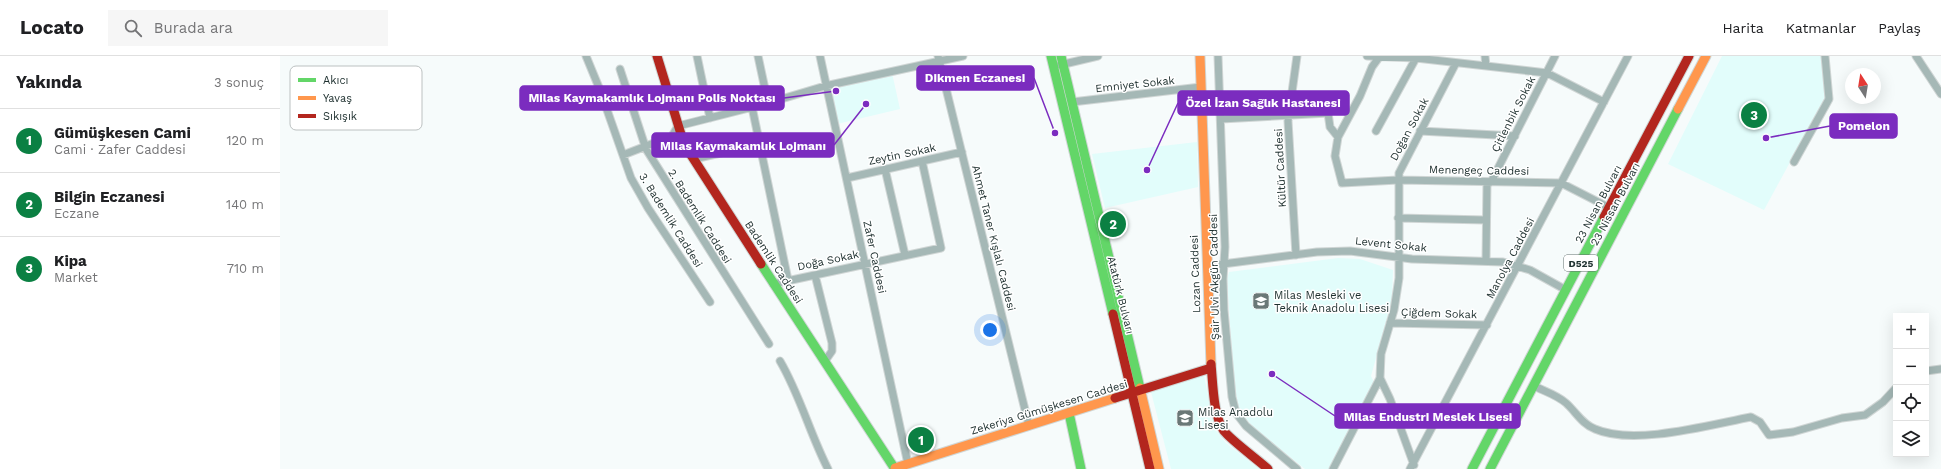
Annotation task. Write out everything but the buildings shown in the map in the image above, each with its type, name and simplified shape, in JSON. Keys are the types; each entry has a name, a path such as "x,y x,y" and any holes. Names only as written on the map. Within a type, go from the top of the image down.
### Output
{"main road":[{"name":"Bademlik Caddesi","path":"658,56 684,144 883,453 895,468"},
{"name":"Atatürk Bulvarı","path":"1051,56 1137,392 1159,469"},
{"name":"Lozan Caddesi","path":"1200,56 1207,266 1212,368 1216,407 1221,426 1234,441 1268,469"},
{"name":"23 Nisan Bulvarı","path":"1472,469 1689,56"},
{"name":"23 Nissan Bulvarı","path":"1490,469 1706,56"},
{"name":"Atatürk Bulvarı","path":"1062,60 1137,392 1150,469"},
{"name":"Zekeriya Gümüşkesen Caddesi","path":"895,468 1212,368"},
{"path":"1068,413 1081,469"}],"street":[{"name":"3. Bademlik Caddesi","path":"586,56 637,189 710,302"},
{"path":"697,56 710,118"},
{"path":"758,56 768,103"},
{"name":"Zafer Caddesi","path":"820,56 908,464"},
{"path":"623,155 672,136 678,126 768,103 826,86 939,59 963,56"},
{"path":"1054,66 1062,60 1098,56"},
{"name":"Şair Ulvi Akgün Caddesi","path":"1218,56 1225,264 1224,280 1230,389 1236,413 1250,430 1297,469"},
{"name":"Kültür Caddesi","path":"1296,255 1289,153 1289,114 1297,56"},
{"path":"1366,56 1416,58 1547,73 1604,102"},
{"path":"1485,56 1486,66"},
{"name":"Çitlenbik Sokak","path":"1489,182 1515,136 1555,56"},
{"name":"Manolya Caddesi","path":"1413,467 1628,56"},
{"path":"1794,162 1829,99 1825,56"},
{"path":"1916,56 1941,94"},
{"path":"1221,119 1328,113 1330,127 1338,137 1360,96 1372,67 1379,57"},
{"path":"1376,131 1416,58"},
{"name":"Ahmet Taner Kışlalı Caddesi","path":"939,59 1029,426"},
{"name":"Doğan Sokak","path":"1380,378 1381,354 1398,289 1398,180 1402,165 1456,63"},
{"name":"2. Bademlik Caddesi","path":"620,69 645,147 769,344"},
{"name":"Emniyet Sokak","path":"1072,102 1201,87"},
{"path":"752,107 788,280"},
{"path":"1420,131 1515,136"},
{"name":"Menengeç Caddesi","path":"1338,137 1335,156 1342,183 1398,180 1561,183 1610,208"},
{"path":"694,159 760,144"},
{"name":"Zeytin Sokak","path":"847,178 962,152"},
{"name":"Doğa Sokak","path":"773,284 941,248 922,161"},
{"path":"886,169 905,255"},
{"path":"1486,261 1486,220 1489,182"},
{"path":"1398,218 1486,220"},
{"name":"Levent Sokak","path":"1207,266 1296,255 1350,251 1399,258 1503,262 1518,266 1566,290"},
{"path":"814,274 832,342 832,351 825,361"},
{"name":"Çiğdem Sokak","path":"1390,323 1487,326"},
{"path":"780,362 790,378 802,412 828,469"},
{"path":"1929,370 1941,368"},
{"path":"1380,378 1390,399 1413,467"},
{"path":"1333,469 1380,378"},
{"path":"1534,386 1566,403 1576,415 1594,429 1614,436 1633,436 1684,429 1751,417 1760,422 1770,435 1793,432 1842,418 1866,415 1883,402 1893,391"}],"shaded area":[{"path":"1722,56 1822,56 1826,96 1764,210 1668,164"},
{"path":"892,73 900,109 837,124 829,88"},
{"path":"1197,142 1198,187 1105,208 1092,154"},
{"path":"1338,258 1360,259 1393,270 1392,300 1371,376 1374,382 1330,469 1305,469 1256,430 1241,414 1234,383 1227,279 1229,272"},
{"name":"Milas Anadolu Lisesi","path":"1204,375 1214,428 1226,443 1259,469 1171,469 1151,392"}],"traffic: fast":[{"path":"1051,56 1113,314"},
{"path":"1061,56 1140,388"},
{"path":"1490,469 1678,109"},
{"path":"1472,469 1604,217"},
{"path":"761,264 895,469"},
{"path":"1069,413 1081,469"}],"traffic: slow":[{"path":"1200,56 1211,364"},
{"path":"1678,109 1706,56"},
{"path":"1140,388 1159,469"},
{"path":"895,468 1115,398"}],"traffic: jam":[{"path":"657,56 684,144 761,264"},
{"path":"1604,217 1689,56"},
{"path":"1113,314 1150,469"},
{"path":"1211,364 1214,399 1220,425 1233,440 1268,469"},
{"path":"1115,398 1211,368"}],"place":[{"name":"Milas Kaymakamlık Lojmanı Polis Noktası","path":"836,91"},
{"name":"Milas Kaymakamlık Lojmanı","path":"866,104"},
{"name":"Kipa","path":"1754,115"},
{"name":"Dikmen Eczanesi","path":"1055,133"},
{"name":"Pomelon","path":"1766,138"},
{"name":"Özel İzan Sağlık Hastanesi","path":"1147,170"},
{"name":"Bilgin Eczanesi","path":"1113,224"},
{"name":"Milas Mesleki ve Teknik Anadolu Lisesi","path":"1261,301"},
{"name":"Milas Endustri Meslek Lisesi","path":"1272,374"},
{"name":"Milas Anadolu Lisesi","path":"1185,418"},
{"name":"Gümüşkesen Cami","path":"921,440"}]}
